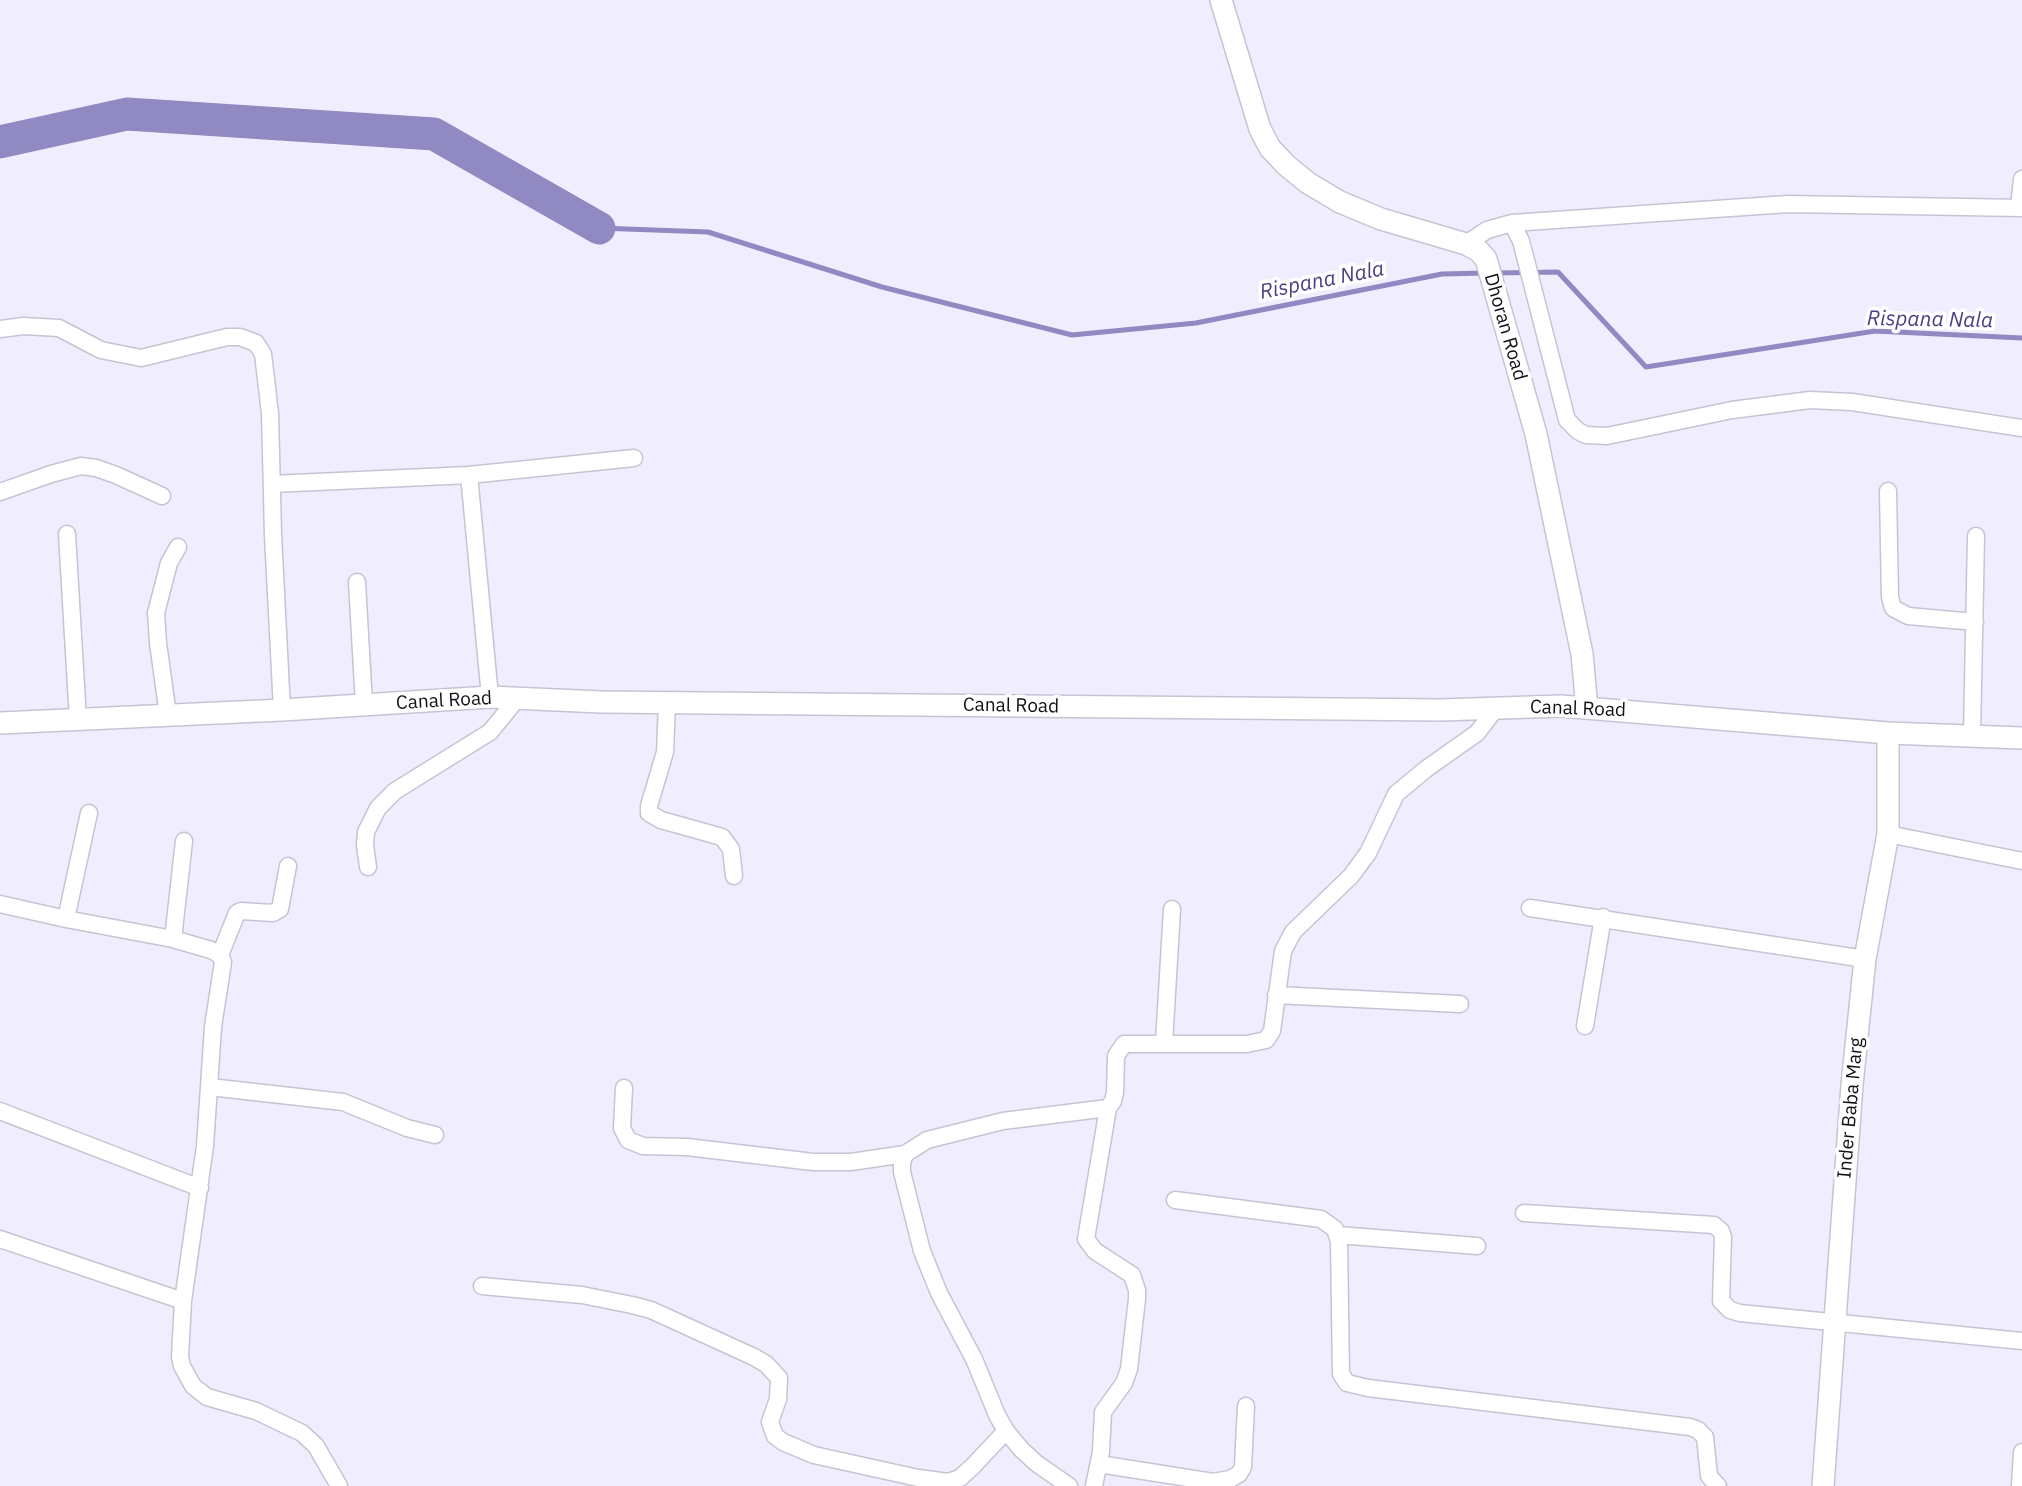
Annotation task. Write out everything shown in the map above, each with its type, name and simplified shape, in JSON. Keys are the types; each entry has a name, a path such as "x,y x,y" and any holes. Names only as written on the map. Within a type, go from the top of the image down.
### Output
{"street":[{"name":"Dhoran Road","path":"1221,0 1260,129 1270,148 1286,165 1308,183 1340,202 1381,219 1466,244 1479,251 1486,259 1536,434 1582,654 1587,708"},
{"path":"1466,244 1487,230 1512,223 1788,204 2020,208 2022,180"},
{"path":"1512,223 1521,242 1567,420 1586,435 1607,436 1732,410 1810,400 1852,402 2022,428"},
{"path":"0,329 59,328 102,350 141,358 227,337 240,337 256,343 263,354 267,372 282,710"},
{"path":"272,484 469,475 634,458"},
{"path":"0,492 81,466 116,475 162,496"},
{"path":"469,475 490,697"},
{"path":"1888,491 1890,597 1893,608 1908,616 1975,622"},
{"path":"67,534 78,720"},
{"path":"1972,735 1976,536"},
{"path":"168,715 156,613 169,563 178,547"},
{"path":"357,582 364,705"},
{"name":"Canal Road","path":"0,723 490,697 667,703 1441,710 1561,706 1888,733 2022,738"},
{"path":"368,867 366,832 378,808 395,791 490,732 517,699"},
{"path":"667,703 665,752 649,813 661,820 722,837 731,849 734,876"},
{"path":"1094,1486 1099,1464 1103,1412 1124,1383 1129,1369 1137,1298 1132,1275 1095,1251 1086,1239 1108,1108 1113,1101 1116,1056 1121,1047 1132,1043 1247,1044 1266,1040 1272,1031 1283,951 1293,933 1304,919 1339,890 1357,868 1377,836 1396,794 1477,733 1496,708"},
{"name":"Inder Baba Marg","path":"1823,1486 1865,959 1888,834 1888,733"},
{"path":"66,919 89,813"},
{"path":"1888,834 2022,861"},
{"path":"173,939 184,841"},
{"path":"220,955 239,911 273,913 279,909 288,866"},
{"path":"0,904 173,939 220,955 223,962 213,1027 200,1188 183,1301 180,1357 182,1366 193,1386 206,1397 256,1411 302,1433 316,1447 339,1486"},
{"path":"1530,908 1865,959"},
{"path":"1164,1043 1172,909"},
{"path":"1585,1027 1603,917"},
{"path":"1276,995 1460,1004"},
{"path":"210,1087 343,1102 407,1128 435,1135"},
{"path":"624,1088 622,1128 628,1140 634,1144 687,1147 813,1162 851,1163 905,1154 927,1140 1003,1121 1108,1108"},
{"path":"0,1111 200,1188"},
{"path":"905,1154 902,1172 922,1251 939,1293 974,1359 997,1415 1006,1431 1036,1462 1069,1486"},
{"path":"1175,1200 1321,1219 1329,1223 1338,1235 1341,1374 1347,1382 1368,1388 1690,1427 1705,1437 1707,1469 1709,1476 1718,1486"},
{"path":"1524,1213 1714,1225 1723,1237 1721,1301 1740,1313 2022,1341"},
{"path":"1338,1235 1477,1246"},
{"path":"0,1239 183,1301"},
{"path":"482,1286 582,1295 632,1305 651,1310 754,1357 766,1364 779,1378 778,1399 770,1422 775,1436 814,1455 948,1482 960,1478 974,1466 1006,1431"},
{"path":"1099,1464 1213,1482 1230,1479 1239,1474 1245,1458 1246,1406"},
{"path":"2020,1486 2022,1452"}],"waterway":[{"path":"0,142 127,114 434,134 599,228"},
{"name":"Rispana Nala","path":"599,228 708,232 882,287 1072,335 1196,323 1442,274 1486,273"},
{"name":"Rispana Nala","path":"1496,273 1558,272 1646,367 1875,331 2022,338"}]}
